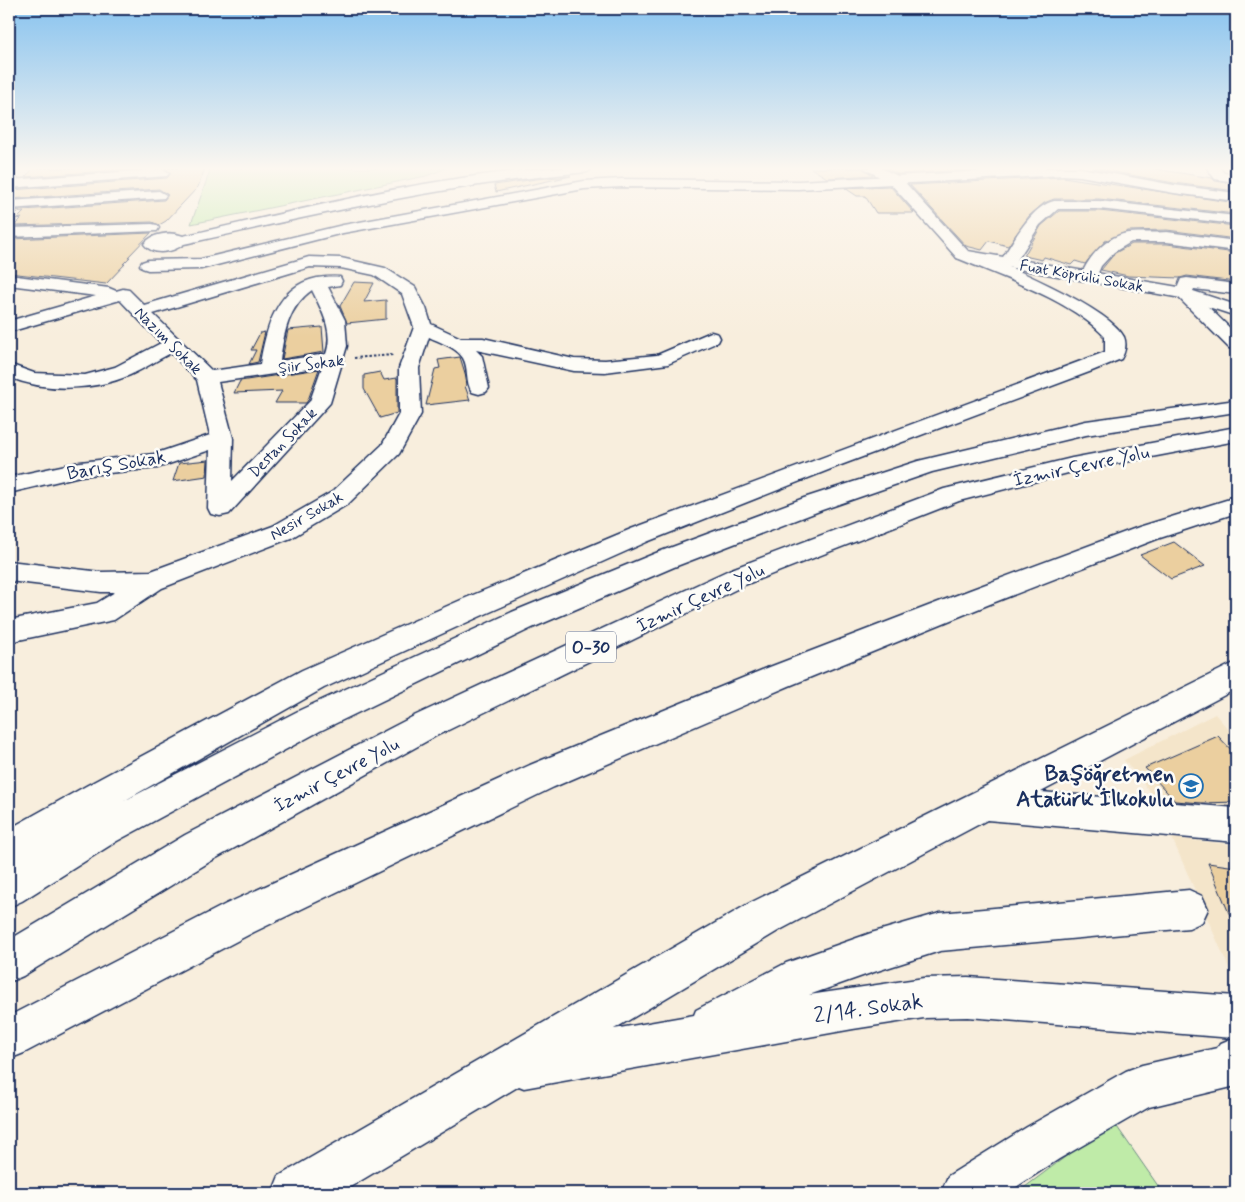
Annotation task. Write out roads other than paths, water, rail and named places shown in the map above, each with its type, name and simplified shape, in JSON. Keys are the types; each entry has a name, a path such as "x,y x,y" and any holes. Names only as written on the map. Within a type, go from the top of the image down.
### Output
{"main road":[{"path":"98,230 103,224"},
{"path":"159,224 159,238"},
{"path":"9,233 98,230 159,238 171,246 179,241 256,224"},
{"path":"148,265 201,264 369,224"},
{"path":"9,850 98,797 313,679 462,612 649,532 832,460 1085,367 1114,354 1117,345 1114,336 1091,314 1029,283 963,255 935,224"},
{"path":"1008,262 1033,224"},
{"path":"1088,276 1093,265 1108,249 1128,238 1167,237 1236,246"},
{"name":"Nazım Sokak","path":"159,238 148,265 123,294 207,378 222,438 220,508"},
{"name":"Fuat Köprülü Sokak","path":"963,255 1184,293 1236,311"},
{"path":"141,312 309,262 341,263 383,274 409,291 417,308 422,327 458,344 472,356 479,388"},
{"path":"269,369 280,315 292,298 308,286 383,274"},
{"path":"9,280 123,294"},
{"name":"Destan Sokak","path":"220,508 320,403 338,346 336,320 318,284"},
{"path":"1236,289 1187,284 1184,293 1236,344"},
{"path":"9,327 123,294"},
{"name":"Nesir Sokak","path":"153,580 282,532 340,498 391,449 410,414 409,368 422,327"},
{"path":"458,344 483,344 574,365 605,366 661,360 711,338"},
{"path":"9,370 31,379 86,381 122,371 173,344"},
{"name":"Şiir Sokak","path":"207,378 333,359"},
{"name":"İzmir Çevre Yolu","path":"9,888 106,829 309,721 522,620 665,560 813,504 926,466 1086,428 1236,406"},
{"name":"İzmir Çevre Yolu","path":"9,962 198,848 425,726 738,577 952,495 1072,465 1226,435"},
{"name":"Barış Sokak","path":"9,485 80,469 157,460 222,438"},
{"path":"9,1038 240,918 542,776 698,712 778,676 862,646 980,597 1148,532 1236,505"},
{"path":"9,571 101,582 153,580"},
{"path":"9,631 104,612 153,580"},
{"path":"296,1193 764,917 1236,675"},
{"path":"987,804 1236,825"},
{"path":"691,1036 786,983 871,953 940,932 1189,909"},
{"name":"2/14. Sokak","path":"506,1069 853,1008 924,998 968,997 1236,1029 1229,1067 1142,1087 1042,1143 965,1193"}],"place":[{"name":"Başöğretmen Atatürk İlkokulu","path":"1191,786"}]}
